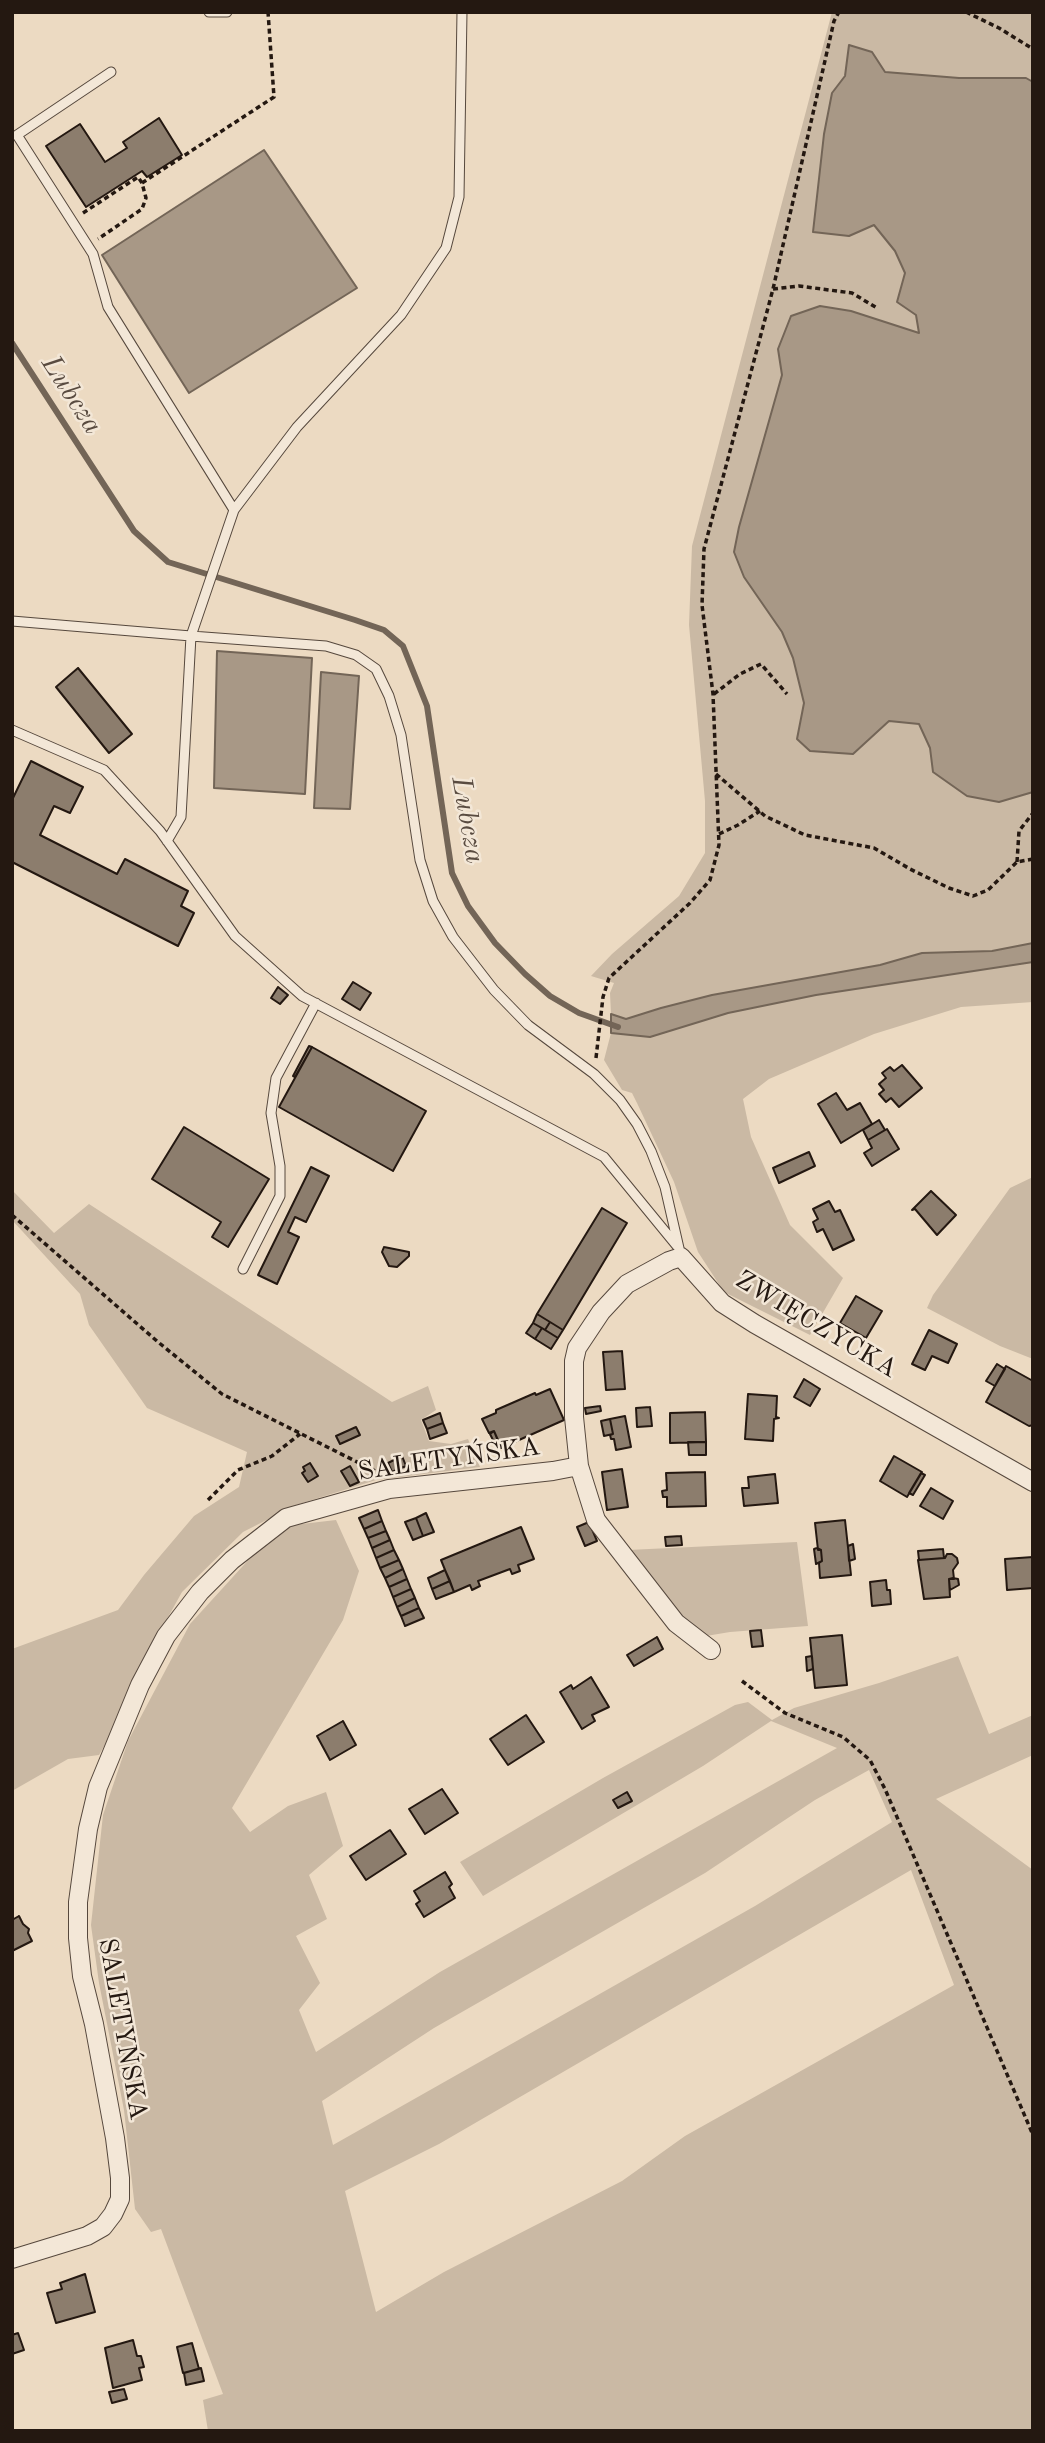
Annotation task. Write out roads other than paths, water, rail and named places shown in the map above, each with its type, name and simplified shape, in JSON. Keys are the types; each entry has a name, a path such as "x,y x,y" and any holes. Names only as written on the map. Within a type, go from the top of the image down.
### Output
{"street":[{"path":"680,1254 627,1284 601,1312 576,1348 573,1361 574,1417 579,1466 596,1520 676,1623 711,1650"},
{"name":"ZWIĘCZYCKA","path":"680,1254 722,1303 1033,1482"},
{"name":"SALETYŃSKA","path":"12,2259 87,2236 108,2221 120,2199 115,2138 94,2024 82,1976 78,1902 88,1829 98,1787 140,1685 166,1636 200,1592 232,1560 286,1518 389,1489 579,1466"}],"lane":[{"path":"209,12 227,12"},
{"path":"167,841 181,817 191,636 234,510 298,427 401,316 446,248 459,197 462,12"},
{"path":"111,72 17,135 93,254 108,307 234,510"},
{"path":"12,621 326,646 356,655 376,669 389,696 401,735 420,860 433,901 453,937 494,990 528,1025 594,1074 620,1100 651,1152 665,1186 680,1254"},
{"path":"13,732 104,770 167,841 234,936 302,996 604,1157 680,1254"},
{"path":"243,1269 280,1196 280,1166 271,1113 276,1078 316,1003"}],"waterway":[{"name":"Lubcza","path":"12,343 134,531 168,562 384,630 403,646 427,706 452,873 468,906 495,943 550,996 579,1013 618,1027"}]}
